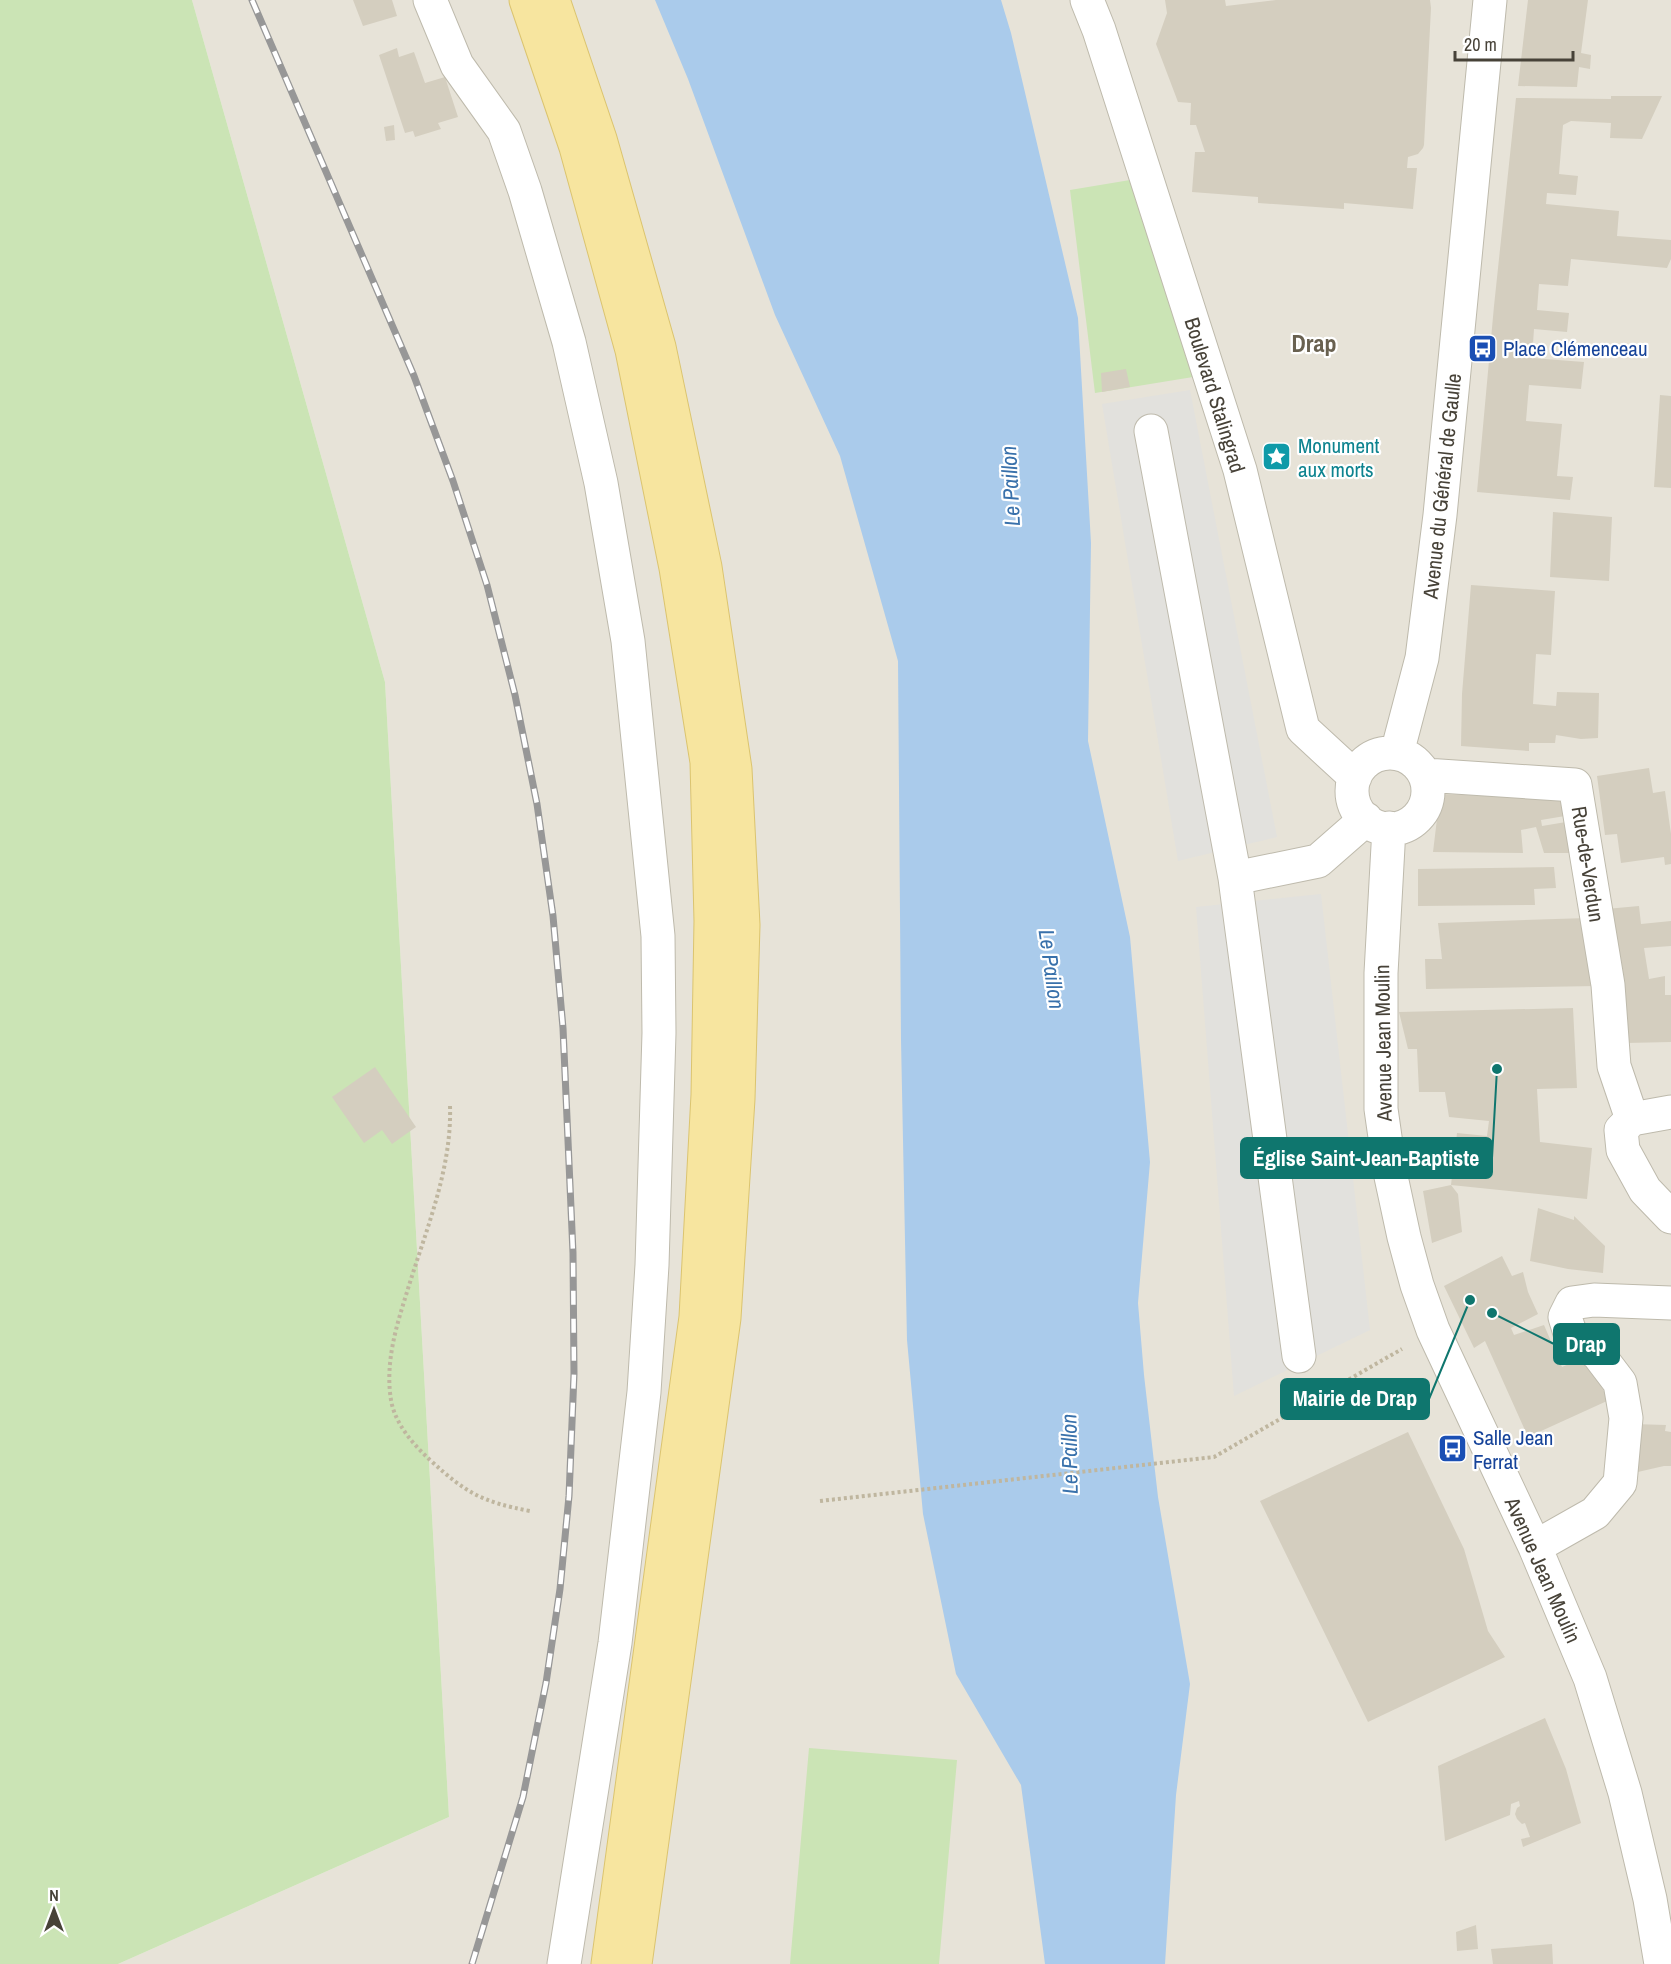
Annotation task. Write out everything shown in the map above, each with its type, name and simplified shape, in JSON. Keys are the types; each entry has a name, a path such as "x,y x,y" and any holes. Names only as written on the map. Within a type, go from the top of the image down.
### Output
{"main road":[{"path":"526,0 576,147 632,350 676,568 707,762 711,921 708,1095 696,1317 608,1964"},
{"path":"553,0 600,139 659,347 705,567 735,770 743,925 738,1099 724,1318 635,1964"}],"street":[{"path":"430,0 457,65 504,131 525,191 569,342 601,483 628,641 658,936 652,1265 644,1392 615,1643 564,1964"},
{"name":"Boulevard Stalingrad","path":"1088,0 1240,470 1303,729 1355,777"},
{"name":"Avenue du Général de Gaulle","path":"1397,753 1422,658 1428,614 1440,515 1490,0"},
{"path":"1151,431 1235,878 1299,1356"},
{"path":"1397,753 1409,757 1419,765 1428,788 1427,801 1422,812 1402,827 1377,824 1358,810 1353,788 1355,777 1362,766 1372,758 1397,753"},
{"name":"Rue-de-Verdun","path":"1425,776 1575,785 1608,985 1614,1066 1632,1119"},
{"path":"1235,878 1318,861 1377,824"},
{"name":"Avenue Jean Moulin","path":"1377,824 1381,973 1381,1109 1390,1172 1404,1237 1417,1285 1433,1330 1535,1547 1590,1678 1625,1793 1650,1899 1661,1964"},
{"path":"1671,1112 1632,1119 1622,1131 1623,1150 1645,1190 1671,1217"},
{"path":"1535,1547 1595,1513 1620,1483 1626,1418 1620,1383 1599,1354 1570,1333 1564,1317 1572,1303 1594,1300 1671,1303"}],"path":[{"path":"450,1106 447,1151 442,1179 390,1353 391,1401 400,1426 419,1449 455,1483 476,1496 504,1506 530,1511"},
{"path":"820,1501 1214,1457 1433,1330"}],"shaded area":[{"path":"192,0 1671,0 1671,1964 118,1964 449,1817 385,682"},
{"path":"1190,390 1277,837 1178,861 1102,404"},
{"path":"1321,894 1370,1330 1234,1396 1196,907"}],"green space":[{"path":"0,0 192,0 385,682 449,1817 118,1964 0,1964"},
{"path":"1130,180 1193,377 1095,393 1070,190"},
{"path":"809,1748 957,1760 939,1964 790,1964"}],"water":[{"name":"Le Paillon","path":"655,0 1001,0 1011,33 1078,318 1091,543 1088,741 1130,937 1150,1162 1138,1303 1158,1497 1190,1684 1176,1795 1165,1964 1045,1964 1021,1785 956,1674 923,1514 907,1340 901,1040 898,661 840,456 775,315 688,79"}],"building":[{"path":"353,0 392,0 397,16 363,26"},
{"path":"1165,0 1225,0 1226,6 1276,0 1430,0 1424,145 1418,154 1408,157 1407,168 1417,168 1413,209 1344,203 1344,209 1258,203 1258,197 1192,192 1195,152 1205,152 1196,125 1190,125 1191,103 1178,102 1156,44 1167,13"},
{"path":"1528,0 1588,0 1581,53 1591,55 1590,69 1579,67 1577,87 1518,86"},
{"path":"397,48 399,57 414,52 425,83 445,77 458,117 438,123 441,129 415,137 413,131 405,133 379,55"},
{"path":"1611,96 1662,96 1642,139 1610,138 1611,123 1571,121 1563,125 1559,174 1578,176 1576,195 1547,193 1546,204 1619,211 1617,236 1671,240 1671,259 1667,268 1571,259 1568,286 1539,284 1537,310 1569,313 1567,332 1534,329 1532,358 1584,362 1581,389 1529,385 1526,421 1562,424 1557,476 1573,477 1570,500 1477,492 1516,98 1611,99"},
{"path":"394,125 395,140 386,141 384,127"},
{"path":"1126,369 1130,387 1102,392 1101,373"},
{"path":"1660,395 1671,396 1671,488 1654,487"},
{"path":"1553,512 1612,517 1609,581 1550,577"},
{"path":"1471,585 1555,591 1551,655 1536,654 1533,704 1556,706 1557,692 1599,693 1598,738 1581,739 1556,735 1555,743 1529,743 1529,751 1461,746 1462,694"},
{"path":"1649,768 1653,793 1665,791 1671,834 1671,864 1665,865 1664,857 1621,863 1617,834 1605,835 1597,776"},
{"path":"1440,794 1560,799 1565,816 1541,820 1542,826 1566,822 1573,853 1544,853 1536,827 1521,830 1523,853 1433,852"},
{"path":"1554,867 1556,888 1534,889 1535,905 1418,906 1418,869"},
{"path":"1639,906 1641,924 1671,921 1671,946 1644,948 1649,979 1665,976 1665,995 1671,995 1671,1042 1626,1043 1606,909"},
{"path":"1587,918 1597,986 1426,989 1425,959 1442,959 1438,923"},
{"path":"1573,1008 1577,1088 1537,1089 1540,1142 1592,1148 1587,1199 1451,1185 1457,1133 1487,1136 1489,1121 1449,1117 1445,1092 1419,1092 1417,1049 1408,1049 1399,1012"},
{"path":"375,1067 416,1127 392,1144 382,1130 364,1143 332,1097"},
{"path":"1451,1185 1458,1194 1462,1232 1432,1243 1423,1191"},
{"path":"1538,1208 1574,1220 1574,1216 1605,1246 1603,1273 1530,1261"},
{"path":"1502,1256 1512,1276 1523,1272 1528,1292 1538,1314 1511,1328 1514,1335 1544,1325 1562,1367 1587,1356 1607,1398 1607,1401 1528,1437 1485,1341 1474,1348 1444,1286"},
{"path":"1633,1424 1666,1425 1665,1431 1671,1432 1671,1466 1629,1474"},
{"path":"1408,1432 1464,1549 1488,1631 1505,1657 1368,1722 1260,1501"},
{"path":"1545,1718 1566,1769 1581,1823 1523,1847 1521,1839 1530,1837 1525,1823 1522,1824 1515,1814 1520,1806 1519,1801 1511,1804 1510,1815 1445,1841 1438,1766"},
{"path":"1476,1925 1478,1949 1457,1951 1456,1932"},
{"path":"1552,1944 1553,1964 1493,1964 1491,1949"}],"railway":[{"path":"252,0 414,376 453,481 487,585 515,695 537,804 553,916 563,1028 573,1253 574,1374 569,1496 560,1589 546,1683 523,1797 472,1964"}],"place":[{"name":"Place Clémenceau","path":"1482,348"},
{"name":"Monument aux morts","path":"1277,457"},
{"name":"Église Saint-Jean-Baptiste","path":"1497,1069"},
{"name":"Mairie de Drap","path":"1470,1300"},
{"name":"Drap","path":"1492,1313"},
{"name":"Salle Jean Ferrat","path":"1452,1449"}],"district":[{"name":"Drap","path":"1314,343"}]}
